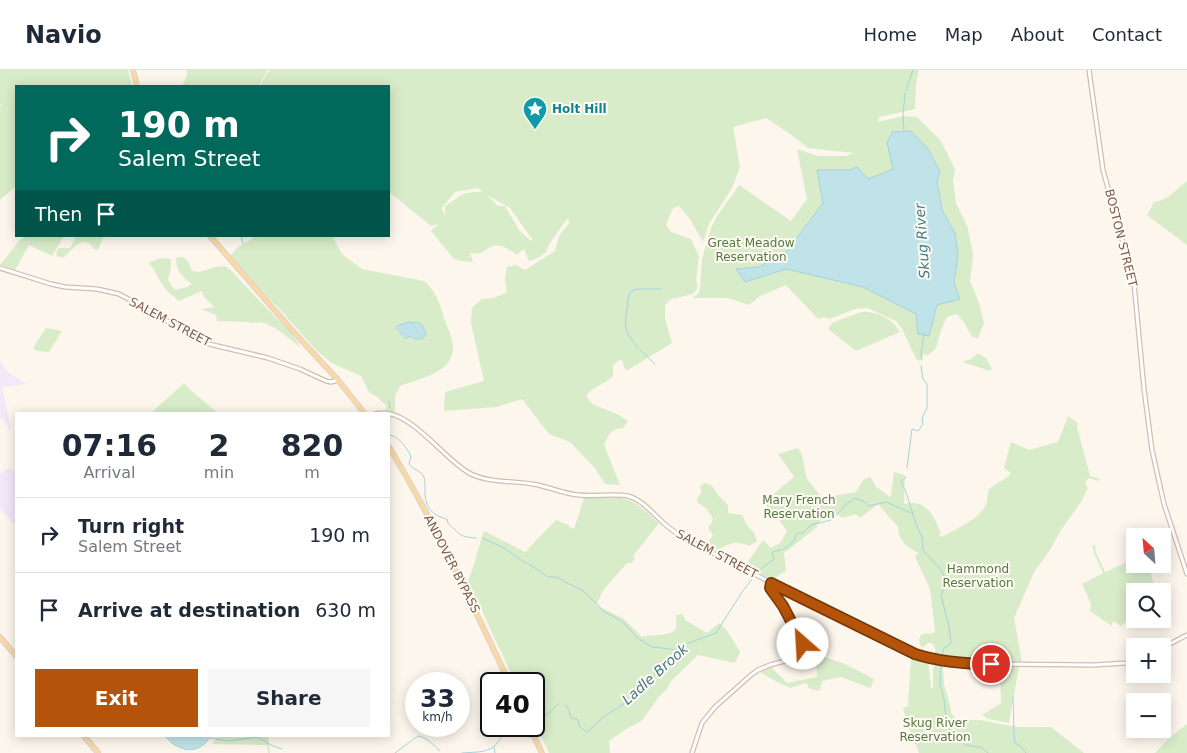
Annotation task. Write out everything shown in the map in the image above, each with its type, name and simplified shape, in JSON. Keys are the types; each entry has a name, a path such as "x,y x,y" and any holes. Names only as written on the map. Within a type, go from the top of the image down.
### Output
{"main road":[{"path":"133,70 137,85"},
{"path":"211,237 338,380 363,412"},
{"name":"ANDOVER BYPASS","path":"390,449 470,599 504,672"},
{"path":"0,637 15,655"},
{"path":"85,737 98,753"},
{"path":"535,737 542,753"}],"street":[{"name":"BOSTON STREET","path":"1089,70 1103,170 1134,283 1149,428 1155,466 1164,504 1187,574"},
{"name":"SALEM STREET","path":"0,268 51,284 97,289 119,294 188,334 210,344 268,358 331,382 338,380"},
{"name":"SALEM STREET","path":"390,414 408,422 423,433 462,469 476,476 538,485 579,496 629,496 641,503 677,534 915,654 934,659 973,664 1099,665 1126,663"},
{"path":"692,753 702,723 708,714 721,702 754,672 770,665 796,658 804,650 787,613 770,588 771,583"},
{"path":"1171,643 1187,635"}],"shaded area":[{"path":"0,360 6,370 27,384 2,387 11,428 10,431 2,418 0,419"},
{"path":"9,468 15,471 15,526 0,508 0,474"}],"green space":[{"path":"0,70 128,70 132,85 15,85 15,187 0,200 0,106 2,105 0,104"},
{"path":"187,70 267,70 260,85 182,85"},
{"name":"Great Meadow Reservation","path":"269,70 919,70 915,109 879,117 878,122 903,116 917,117 940,140 955,169 953,181 956,203 968,228 973,255 970,281 979,303 984,323 978,338 972,337 957,314 947,317 936,348 927,356 924,354 919,361 916,359 902,329 896,321 867,308 855,309 830,319 824,317 818,319 786,285 760,296 749,305 728,298 692,298 700,290 702,259 711,228 717,216 739,185 791,221 807,199 797,149 818,156 847,156 854,153 808,148 766,118 733,127 740,167 732,188 709,224 703,242 690,219 679,206 673,208 666,225 671,232 691,239 699,256 696,280 697,289 695,292 671,299 665,305 665,319 672,343 626,371 621,359 613,365 613,377 590,391 586,396 592,404 619,415 628,421 623,428 610,433 604,445 620,485 605,484 594,467 570,442 549,434 522,399 496,407 444,411 445,392 484,381 471,323 472,308 482,299 494,298 507,292 505,278 507,267 516,265 525,270 555,251 559,236 570,222 567,219 546,252 538,258 529,261 525,252 526,249 517,255 500,246 490,247 483,252 470,253 473,262 454,259 431,231 439,224 431,226 390,193 390,85 261,85","holes":["478,188 482,192 466,194 445,206 445,216 442,208 455,192","487,195 510,208 532,239 531,241 519,230 505,206 498,206"]},
{"path":"1187,181 1187,245 1147,215 1154,202 1168,197"},
{"path":"25,237 63,237 52,256 29,245 15,270 0,265 19,241"},
{"path":"76,237 103,237 98,250 86,242 82,242 63,258 57,256 56,252 59,248 70,248"},
{"path":"254,237 333,237 342,254 362,269 424,281 428,284 437,297 450,332 453,348 451,357 447,364 433,374 400,386 395,396 395,412 389,412 385,410 387,406 369,392 361,376 332,363 317,351 230,256 238,247","holes":["408,322 419,324 422,339 415,339 410,336 404,337 396,329"]},
{"path":"183,257 188,261 192,271 199,272 225,266 231,270 287,329 301,348 277,329 262,322 217,321 216,315 201,309 214,307 204,297 202,291 179,301 166,289 149,263 160,258 171,259 168,280 175,290 192,284 182,276 177,267 176,258"},
{"path":"861,312 884,316 900,332 856,351 828,329 832,323"},
{"path":"46,328 62,331 49,352 37,351 33,348"},
{"path":"978,353 987,359 992,369 990,371 963,362 971,359"},
{"path":"184,383 217,412 152,412"},
{"name":"Hammond Reservation","path":"1068,416 1078,423 1077,426 1090,476 1100,479 1099,481 1088,478 1085,483 1088,488 1081,502 1034,572 1014,618 1022,662 962,661 930,656 936,651 933,644 928,643 922,648 919,641 922,634 935,631 930,589 915,557 918,553 905,545 899,535 898,527 878,504 860,518 856,514 842,518 830,512 817,524 817,527 784,553 786,571 773,580 745,566 763,540 771,548 780,543 787,531 772,511 767,509 765,501 794,477 778,454 798,448 802,455 807,479 822,498 856,492 863,480 870,477 875,486 890,497 894,472 905,475 904,504 915,503 927,509 936,522 941,537 966,524 978,515 986,505 989,489 1009,476 1011,473 1004,468 1011,442 1029,450 1058,442"},
{"path":"704,483 711,485 728,505 728,513 742,515 757,541 749,546 734,543 713,550 709,541 713,535 708,528 713,519 707,509 697,502 698,496 702,493 700,487"},
{"path":"584,498 622,498 642,508 659,523 633,556 635,559 631,563 627,563 604,589 596,605 624,619 642,637 671,633 676,628 676,615 683,614 685,620 707,633 719,623 726,629 740,652 735,663 698,655 671,681 667,689 640,722 609,741 610,753 549,753 542,737 545,737 545,672 510,672 468,581 484,531 525,552 556,520 574,529"},
{"path":"1092,545 1095,545 1105,572 1126,563 1126,573 1151,573 1153,583 1126,583 1126,622 1121,626 1113,621 1112,626 1090,611 1091,604 1082,584 1103,573"},
{"path":"816,654 845,664 874,679 871,687 841,677 822,681 820,691 810,689 806,683 790,688 760,672 771,667 787,683 817,677"},
{"path":"911,656 925,662 928,661 931,687 933,689 933,667 941,663 943,665 944,685 951,713 957,720 980,720 1017,727 1051,727 1084,753 919,753 907,724 903,708 908,706"},
{"name":"Skug River Reservation","path":"1000,667 1019,667 1009,723 989,719 982,715 1001,703"},
{"path":"1187,724 1187,753 1155,753 1171,738"},
{"path":"217,737 268,737 270,753 268,753 267,745 212,744"}],"water":[{"path":"911,131 928,149 940,172 937,181 942,210 955,233 958,255 954,283 960,299 937,305 929,336 918,334 916,314 863,287 786,269 745,282 736,269 759,267 787,251 823,203 817,170 849,170 857,167 868,179 893,169 887,142 893,132"},
{"path":"408,322 421,324 426,332 422,339 415,339 410,336 406,339 396,328"},
{"path":"166,737 209,737 199,748 190,750 180,748"}],"waterway":[{"name":"Skug River","path":"906,91 913,70"},
{"name":"Skug River","path":"904,132 905,93"},
{"path":"241,237 243,244"},
{"path":"638,348 626,329 626,315 631,291 638,289 661,289"},
{"name":"Skug River","path":"922,360 924,333"},
{"path":"640,350 655,364"},
{"name":"Skug River","path":"907,468 912,429 918,431 923,424 922,418 927,408 927,384 923,379 921,366"},
{"path":"389,401 390,408"},
{"path":"390,435 402,443 411,456 409,464 424,477 426,501 430,509 436,515 447,519 449,525 461,535 476,538"},
{"name":"Skug River","path":"906,477 901,482 922,537 923,550 941,570 946,580 941,596 949,626 951,643 944,648 941,658"},
{"name":"Ladle Brook","path":"758,571 774,559 772,552 788,547 797,533 803,533 811,525 831,520 844,506 855,498 869,506 886,502 911,513"},
{"path":"482,538 504,548 548,577 557,577 582,590 603,611 625,624 636,637 652,647 678,650"},
{"name":"Ladle Brook","path":"565,705 569,710 571,718 578,720 579,726 587,732 606,715 630,700 686,644 716,633 752,579"},
{"name":"Skug River","path":"941,663 940,684 949,729 965,745 981,747 988,753"},
{"path":"1013,697 1015,743 1026,753"},
{"name":"Ladle Brook","path":"545,716 559,703"},
{"name":"Ladle Brook","path":"395,753 418,736 433,744 440,751"},
{"name":"Ladle Brook","path":"210,738 229,741 257,737 282,749"},
{"name":"Ladle Brook","path":"462,753 480,752 490,749 502,737"},
{"name":"Ladle Brook","path":"494,746 495,753"}],"place":[{"name":"Holt Hill","path":"535,130"}],"route":[{"path":"803,644 783,606 773,594 769,586 771,583 904,650 952,662 991,664"}],"park label":[{"name":"Mary French Reservation","path":"799,507"}]}
